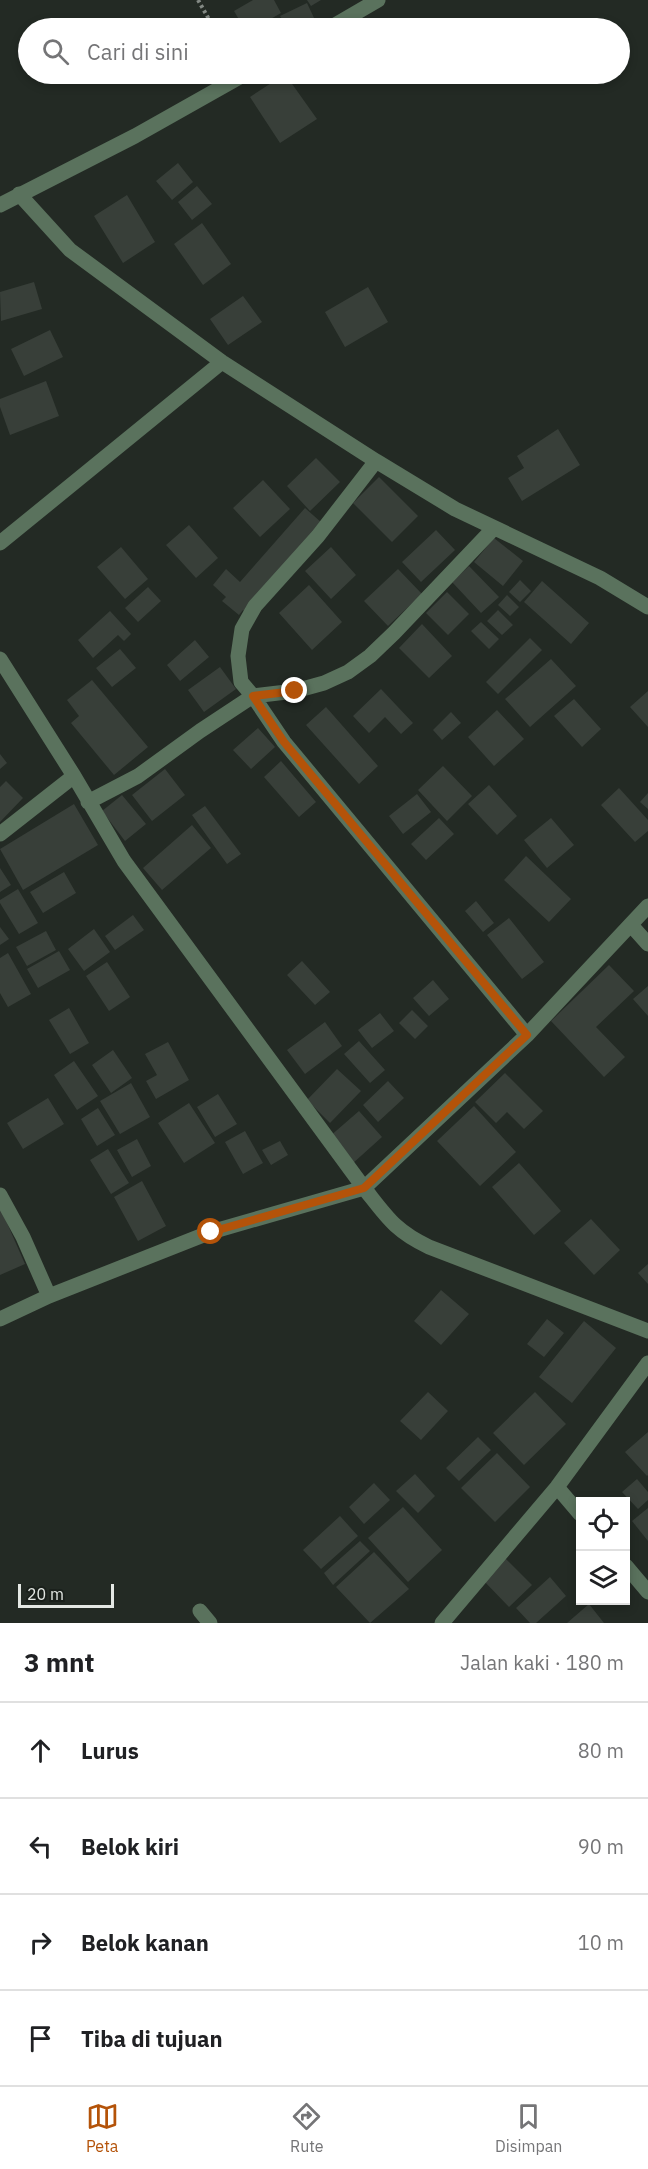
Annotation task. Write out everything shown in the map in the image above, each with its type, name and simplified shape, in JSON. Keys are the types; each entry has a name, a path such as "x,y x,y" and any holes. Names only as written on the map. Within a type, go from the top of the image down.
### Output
{"street":[{"path":"347,18 378,0"},
{"path":"0,205 135,136 227,84"},
{"path":"19,194 70,250 222,362 375,461 455,509 600,578 648,607"},
{"path":"0,543 222,362"},
{"path":"375,461 318,536 255,606 242,629 238,656 241,682 284,742 527,1035"},
{"path":"88,802 138,776 200,730 253,696 295,691 324,683 348,672 370,656 394,633 493,529"},
{"path":"0,659 74,776 124,861 392,1224 408,1237 429,1247 648,1331"},
{"path":"0,834 74,776"},
{"path":"0,1319 49,1296 211,1232 364,1188 527,1035 648,906"},
{"path":"631,925 648,944"},
{"path":"0,1195 23,1237 49,1296"},
{"path":"442,1623 557,1487 648,1362"},
{"path":"557,1487 576,1509"},
{"path":"630,1571 648,1592"},
{"path":"200,1611 210,1623"}],"path":[{"path":"198,0 208,18"}],"building":[{"path":"253,0 274,0 281,13 272,18 238,18 234,11"},
{"path":"307,0 321,0 311,6"},
{"path":"307,3 314,18 281,18 280,16"},
{"path":"270,84 292,84 317,119 280,143 250,97"},
{"path":"178,163 193,182 172,200 156,181"},
{"path":"197,186 212,204 192,220 178,202"},
{"path":"127,195 155,242 123,263 94,216"},
{"path":"202,223 231,264 203,285 174,244"},
{"path":"34,282 42,309 1,321 0,292"},
{"path":"368,287 388,322 345,347 325,312"},
{"path":"243,296 262,322 228,345 210,319"},
{"path":"50,330 63,357 24,376 11,349"},
{"path":"46,381 59,416 10,435 0,407 0,399"},
{"path":"558,429 580,465 522,501 508,478 524,468 517,456"},
{"path":"316,458 340,482 310,511 287,486"},
{"path":"379,477 418,516 392,542 353,503"},
{"path":"263,480 290,509 260,537 233,508"},
{"path":"305,508 322,523 246,613 243,610 239,615 222,601 226,597 213,585 226,569 240,582"},
{"path":"189,525 218,558 196,578 166,545"},
{"path":"436,530 455,550 421,582 402,562"},
{"path":"494,538 523,561 503,586 474,562"},
{"path":"121,547 148,579 125,599 97,567"},
{"path":"331,547 356,575 331,599 305,571"},
{"path":"469,566 499,597 481,613 452,582"},
{"path":"398,569 422,594 388,626 364,601"},
{"path":"520,580 531,591 520,602 509,592"},
{"path":"542,581 589,623 571,644 524,602"},
{"path":"309,585 342,622 312,650 279,613"},
{"path":"148,587 161,601 138,622 125,608"},
{"path":"447,592 469,614 448,635 426,613"},
{"path":"507,595 519,607 510,616 498,605"},
{"path":"498,610 513,625 502,635 487,621"},
{"path":"110,611 131,634 124,641 118,635 93,658 78,640"},
{"path":"481,622 499,639 489,649 471,631"},
{"path":"422,624 452,656 429,678 399,648"},
{"path":"530,638 542,650 498,694 486,682"},
{"path":"195,640 209,657 180,681 167,665"},
{"path":"120,649 136,668 112,687 96,668"},
{"path":"551,659 576,686 530,727 505,699"},
{"path":"220,667 236,689 204,712 188,690"},
{"path":"92,680 148,747 114,775 71,723 79,716 67,700"},
{"path":"381,689 413,723 401,734 385,717 369,733 353,716"},
{"path":"648,691 648,727 630,707"},
{"path":"574,699 601,729 582,747 554,716"},
{"path":"326,707 378,766 359,784 306,725"},
{"path":"497,710 524,739 494,766 468,737"},
{"path":"451,712 461,723 442,740 433,730"},
{"path":"258,728 275,747 251,769 233,750"},
{"path":"0,754 7,763 0,769"},
{"path":"281,761 316,802 299,817 264,777"},
{"path":"443,766 472,796 447,821 418,790"},
{"path":"165,769 185,795 152,821 132,795"},
{"path":"6,781 23,798 0,822 0,787"},
{"path":"489,785 517,816 497,835 468,804"},
{"path":"619,788 648,820 648,831 635,842 601,805"},
{"path":"648,793 648,809 640,802"},
{"path":"417,794 431,812 403,834 389,816"},
{"path":"122,795 146,824 125,841 102,811"},
{"path":"74,804 98,845 23,890 0,849"},
{"path":"205,806 241,854 227,864 192,815"},
{"path":"439,818 454,834 426,860 411,844"},
{"path":"551,818 574,845 547,868 524,840"},
{"path":"192,825 211,848 162,890 143,868"},
{"path":"526,856 571,899 549,922 504,880"},
{"path":"0,868 11,885 0,892"},
{"path":"64,872 76,893 43,913 30,892"},
{"path":"18,889 38,923 19,934 0,903 0,900"},
{"path":"476,901 494,923 483,932 465,911"},
{"path":"133,915 144,930 115,950 105,936"},
{"path":"509,918 544,962 522,979 487,935"},
{"path":"0,927 9,939 0,945"},
{"path":"94,929 110,952 84,971 68,949"},
{"path":"46,931 56,950 27,966 16,947"},
{"path":"59,951 70,970 38,988 27,969"},
{"path":"8,953 31,994 8,1007 0,993 0,958"},
{"path":"302,961 330,992 315,1005 287,975"},
{"path":"107,962 130,997 109,1011 86,976"},
{"path":"609,965 634,991 596,1027 625,1057 604,1077 551,1021"},
{"path":"433,980 449,999 429,1016 413,998"},
{"path":"648,986 648,1016 633,999"},
{"path":"69,1008 89,1043 70,1054 49,1020"},
{"path":"412,1010 428,1026 415,1039 399,1023"},
{"path":"380,1013 394,1031 372,1048 358,1030"},
{"path":"325,1022 342,1046 305,1074 287,1050"},
{"path":"359,1041 385,1070 370,1083 344,1054"},
{"path":"168,1042 189,1080 156,1099 146,1081 157,1075 145,1054"},
{"path":"113,1050 132,1078 111,1093 92,1065"},
{"path":"74,1061 98,1096 77,1110 54,1075"},
{"path":"337,1069 361,1091 330,1123 307,1100"},
{"path":"505,1073 543,1111 524,1129 507,1112 496,1123 475,1102"},
{"path":"388,1081 404,1098 378,1122 363,1105"},
{"path":"131,1083 150,1117 120,1134 100,1101"},
{"path":"218,1094 237,1124 215,1137 197,1107"},
{"path":"48,1098 64,1124 23,1149 7,1123"},
{"path":"189,1103 215,1143 184,1163 158,1123"},
{"path":"474,1106 516,1152 480,1186 437,1141"},
{"path":"98,1108 115,1135 97,1146 81,1119"},
{"path":"359,1111 382,1137 352,1164 329,1137"},
{"path":"245,1131 263,1163 243,1174 225,1142"},
{"path":"137,1139 151,1166 132,1177 117,1150"},
{"path":"280,1141 288,1155 271,1165 262,1150"},
{"path":"108,1149 129,1183 111,1194 90,1160"},
{"path":"519,1163 561,1211 534,1235 492,1187"},
{"path":"142,1181 166,1226 138,1241 114,1197"},
{"path":"0,1207 25,1264 0,1275"},
{"path":"591,1219 620,1250 594,1275 564,1243"},
{"path":"648,1264 648,1284 638,1273"},
{"path":"441,1290 469,1314 441,1345 414,1321"},
{"path":"547,1319 564,1333 544,1357 527,1344"},
{"path":"584,1321 616,1348 572,1403 539,1377"},
{"path":"428,1392 448,1411 421,1440 400,1421"},
{"path":"535,1392 566,1424 524,1465 493,1433"},
{"path":"648,1432 648,1475 647,1476 625,1452"},
{"path":"478,1437 491,1450 459,1481 446,1468"},
{"path":"497,1453 530,1487 495,1522 461,1488"},
{"path":"415,1474 435,1496 418,1513 396,1491"},
{"path":"637,1479 648,1492 648,1500 638,1509 630,1500 630,1497 622,1492"},
{"path":"374,1483 390,1500 364,1524 349,1507"},
{"path":"403,1507 442,1550 408,1582 368,1538"},
{"path":"648,1508 648,1541 632,1521"},
{"path":"340,1516 358,1536 321,1569 303,1550"},
{"path":"360,1541 370,1551 333,1585 324,1573"},
{"path":"374,1552 409,1589 370,1623 336,1587"},
{"path":"505,1558 532,1585 509,1607 482,1579"},
{"path":"550,1577 566,1596 536,1623 530,1623 516,1608"},
{"path":"590,1605 604,1623 567,1623"}],"route":[{"path":"211,1232 312,1205 364,1188 527,1035 284,742 253,696 295,691"}]}
